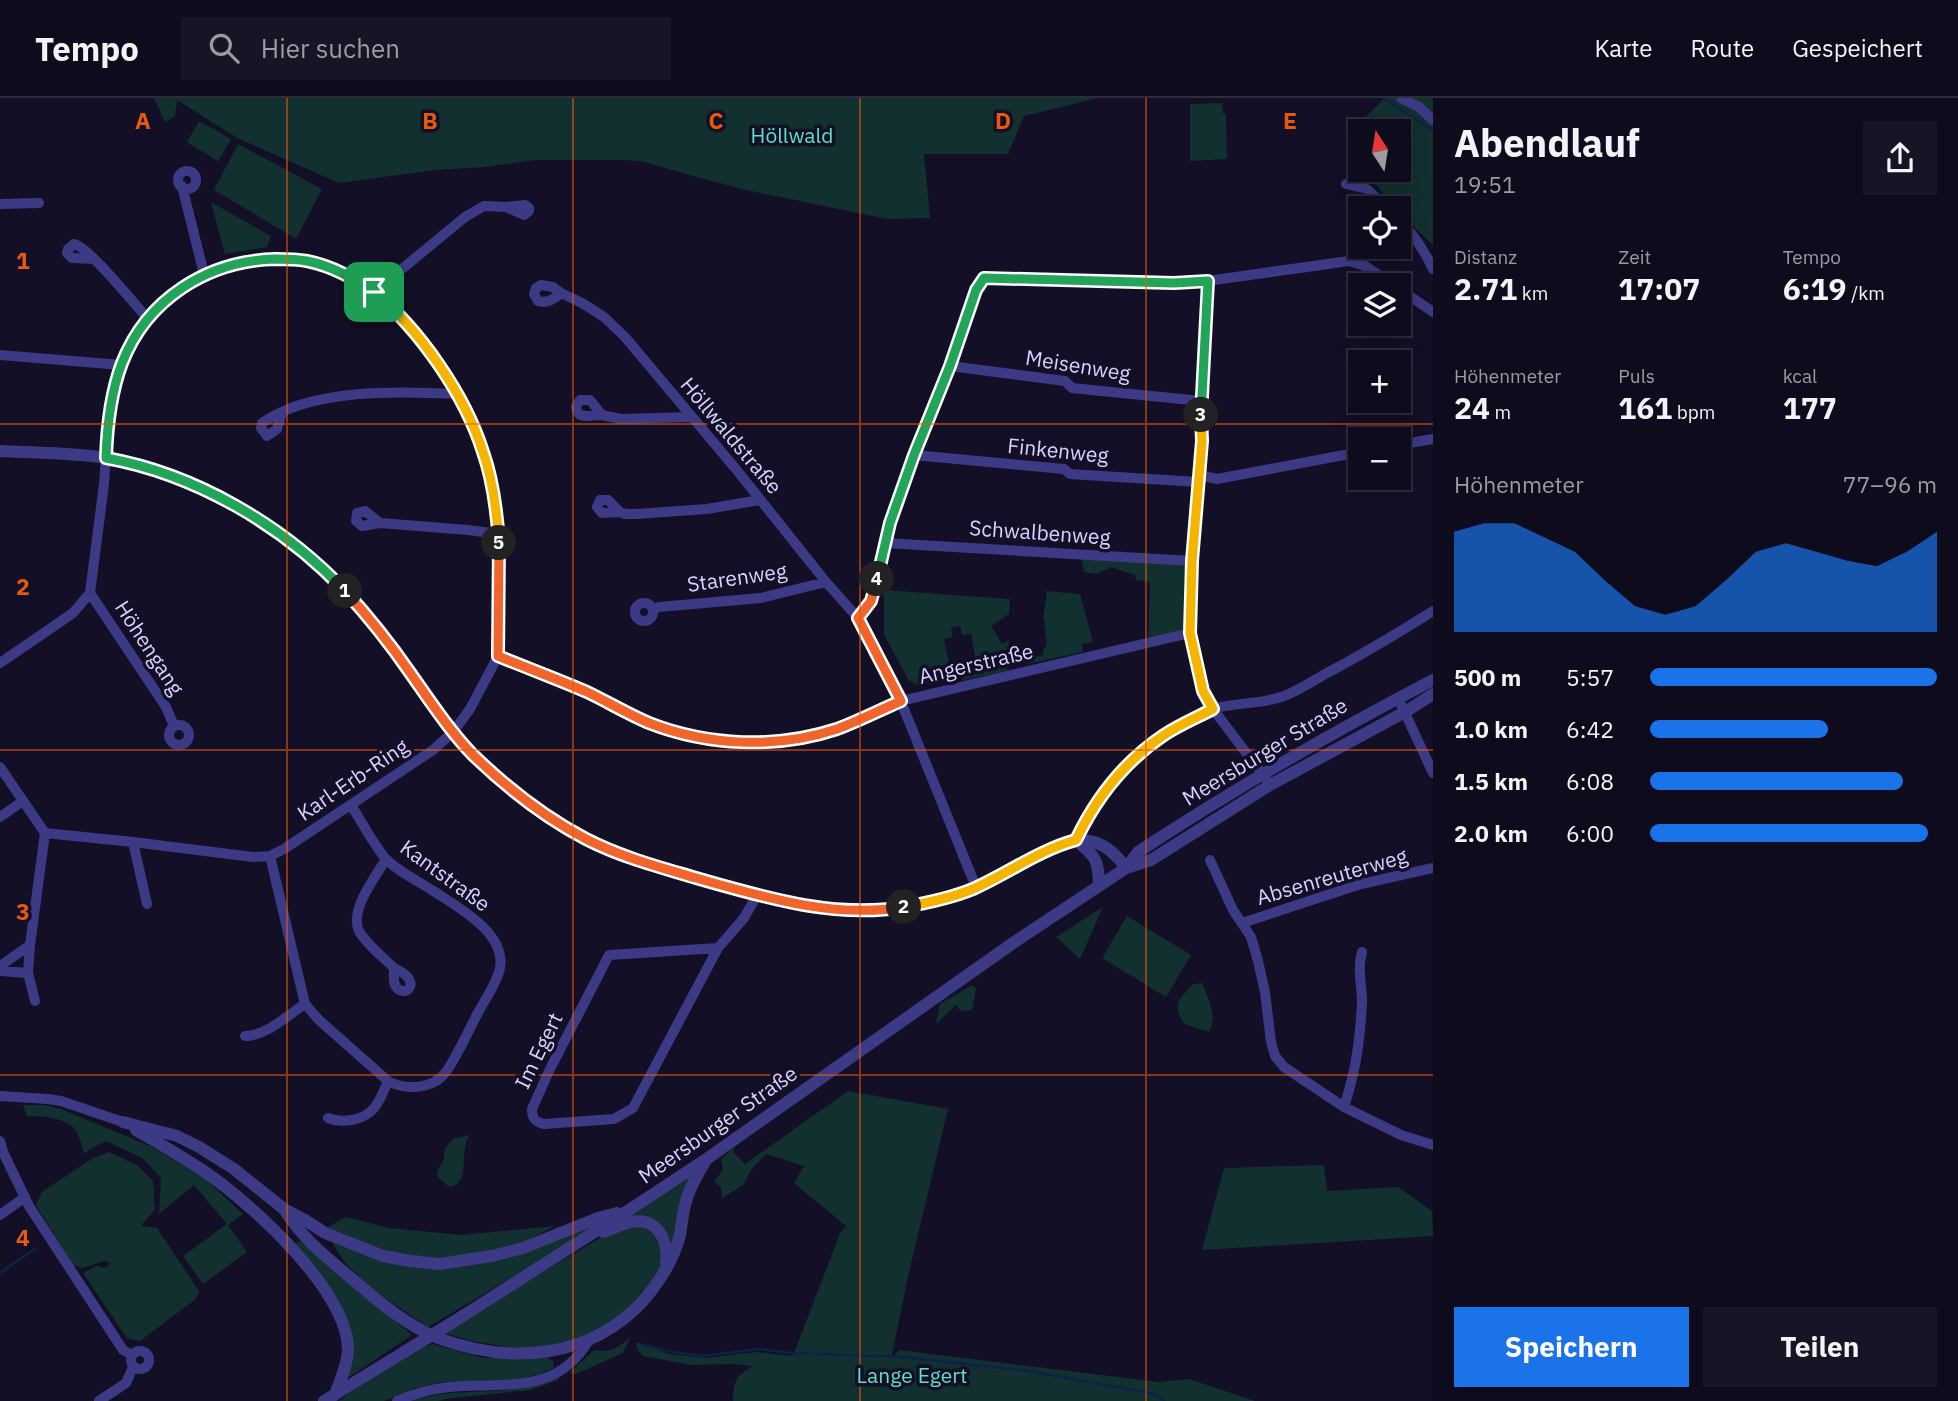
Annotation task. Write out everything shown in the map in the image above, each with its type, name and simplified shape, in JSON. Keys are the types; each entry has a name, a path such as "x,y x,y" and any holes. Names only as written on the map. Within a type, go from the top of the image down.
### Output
{"street":[{"path":"1401,98 1419,107 1433,120"},
{"path":"1346,184 1367,189 1374,196"},
{"path":"182,186 204,274"},
{"path":"0,204 39,203"},
{"path":"374,292 464,217 484,206 506,207"},
{"path":"1411,232 1425,251 1433,269"},
{"path":"93,259 148,319"},
{"path":"0,663 73,613 90,593 114,389 121,365 148,319 175,293 204,274 251,260 296,259 328,267 374,292 414,331 457,394 483,452 494,501 500,554 498,656"},
{"path":"858,618 871,601 890,523 976,290 984,278 1174,283 1208,281 1339,262 1357,262 1375,273"},
{"path":"1208,281 1201,401 1202,441 1192,561 1190,633 1203,691 1213,709 1266,779"},
{"name":"Höllwaldstraße","path":"561,293 604,317 625,337 858,618 901,701 976,887"},
{"path":"1411,297 1433,312"},
{"path":"0,355 121,365"},
{"name":"Meisenweg","path":"950,366 1065,381 1072,388 1201,401"},
{"path":"282,412 311,403 364,393 457,394"},
{"path":"602,415 621,419 690,416"},
{"path":"1411,443 1433,439"},
{"path":"0,451 106,458 134,463 200,487 256,519 333,578 363,610 453,732 508,786 548,816 584,838 634,859 757,895 818,907 876,909 923,904 976,887 1054,848 1076,840 1100,844 1113,852 1126,868"},
{"name":"Finkenweg","path":"914,455 1063,470 1070,474 1198,479 1220,478 1348,454"},
{"path":"620,512 637,514 684,511 760,500"},
{"path":"380,523 499,534"},
{"name":"Schwalbenweg","path":"885,543 1192,561"},
{"name":"Starenweg","path":"653,610 659,607 761,598 826,582"},
{"name":"Höhengang","path":"90,593 166,707 174,726"},
{"path":"1076,840 1090,812 1116,777 1166,734 1213,709 1288,695 1378,646 1433,611"},
{"name":"Angerstraße","path":"498,656 579,689 648,722 695,738 781,741 837,729 901,701 1190,633"},
{"name":"Karl-Erb-Ring","path":"270,856 351,806 433,750 453,732 470,709 498,656"},
{"name":"Meersburger Straße","path":"330,1398 708,1158 1013,943 1126,868 1150,860 1340,728 1433,680"},
{"name":"Meersburger Straße","path":"1266,779 1405,712 1433,694"},
{"path":"1398,698 1432,768"},
{"path":"0,766 45,833 28,973 35,1000"},
{"path":"0,817 23,801"},
{"name":"Kantstraße","path":"351,806 386,859 490,932 500,955 500,968 494,983 445,1073 435,1082 418,1087 400,1086 388,1081"},
{"path":"45,833 253,857 270,856 305,1004 319,1020 388,1081 371,1111 343,1122 328,1118"},
{"path":"1076,840 1094,855 1098,865 1099,886"},
{"path":"133,842 146,904"},
{"path":"386,859 363,898 357,915 358,928 367,941 394,968"},
{"path":"1210,860 1233,910 1251,937 1258,961 1275,1056 1284,1067 1344,1107 1401,1135 1433,1145"},
{"name":"Absenreuterweg","path":"1242,923 1361,884 1433,868"},
{"name":"Im Egert","path":"718,948 609,956 550,1069 532,1109 534,1119 544,1124 614,1119 633,1108 718,948 744,918 757,895"},
{"path":"0,968 30,945"},
{"path":"1344,1107 1358,1055 1362,993 1359,962 1362,952"},
{"path":"0,968 28,973"},
{"path":"245,1036 254,1036 265,1031 305,1004"},
{"path":"0,1096 61,1101 123,1122 177,1136 234,1168 284,1209 325,1233 383,1256 439,1264 492,1256 523,1248 598,1218 629,1210"},
{"path":"123,1122 224,1186 277,1233 304,1264 335,1307 346,1336 346,1366 330,1398"},
{"path":"0,1141 27,1202 123,1350 132,1355"},
{"path":"284,1209 291,1221 322,1254 401,1318 436,1337 466,1346 524,1354 563,1349 589,1340 611,1328 650,1293 674,1253 687,1198 695,1178 708,1158"},
{"path":"0,1214 27,1202"},
{"path":"580,1241 632,1222 651,1225 666,1242 666,1268"},
{"path":"325,1233 332,1253 348,1276"},
{"path":"397,1401 442,1388 514,1386 539,1380 570,1364 581,1354 589,1340"},
{"path":"136,1351 147,1354 149,1359 145,1368 139,1370 133,1367 130,1361 132,1355 136,1351"},
{"path":"99,1401 125,1383 133,1367"}],"green space":[{"name":"Höllwald","path":"154,98 1098,98 1024,116 1008,154 924,154 930,218 887,219 741,189 640,161 535,160 339,183 237,138 177,100 175,116 165,122"},
{"path":"1385,98 1433,98 1433,245 1411,224 1411,196 1385,196 1374,182 1411,182 1411,119 1363,119"},
{"path":"1222,103 1223,113 1226,114 1227,159 1190,161 1190,104"},
{"path":"199,121 231,139 218,161 187,142"},
{"path":"238,144 322,189 296,239 214,190"},
{"path":"211,202 271,236 267,247 225,254"},
{"path":"1081,556 1192,561 1190,633 1148,644 1150,582 1136,580 1135,575 1111,567 1097,574 1084,572"},
{"path":"884,590 1010,599 1009,614 991,626 1002,644 1009,640 1007,671 962,680 961,676 978,673 971,634 962,635 960,626 951,628 953,637 944,639 952,678 918,685 909,681 884,635"},
{"path":"1047,591 1080,594 1093,642 1082,644 1083,652 1027,664 1026,659 1043,655 1046,648 1043,620"},
{"path":"1103,907 1080,959 1056,937"},
{"path":"1127,916 1191,955 1166,997 1102,958"},
{"path":"1202,983 1213,1020 1209,1032 1184,1024 1178,1011 1178,1002 1184,994 1193,984"},
{"path":"972,985 976,989 972,1010 961,1011 956,1005 936,1024 940,1004"},
{"name":"Lange Egert","path":"848,1091 948,1109 891,1359 899,1350 1159,1382 1189,1379 1255,1401 733,1401 736,1380 752,1366 691,1365 643,1356 637,1349 636,1342 669,1354 705,1358 756,1352 793,1356 840,1233 846,1226 794,1183 804,1166 766,1154 750,1171 744,1184 721,1199 721,1187 714,1182 723,1169 721,1159 735,1146 733,1152 745,1164"},
{"path":"23,1105 45,1105 61,1109 150,1146 203,1177 243,1214 228,1225 247,1252 203,1284 183,1256 227,1224 194,1185 159,1214 161,1178 142,1158 106,1141 84,1153 72,1126 57,1119 27,1116"},
{"path":"470,1135 466,1142 461,1180 449,1187 438,1177 437,1171 443,1161 445,1148 453,1139"},
{"path":"109,1152 137,1165 153,1181 155,1209 141,1226 157,1228 199,1291 196,1299 140,1341 127,1338 83,1273 96,1266 104,1268 111,1263 105,1261 82,1268 73,1265 36,1205 42,1192 93,1158"},
{"path":"1324,1165 1327,1191 1398,1187 1432,1211 1433,1236 1202,1250 1224,1168"},
{"path":"693,1174 673,1246 661,1226 651,1221 627,1218"},
{"path":"346,1217 389,1228 461,1235 555,1226 528,1240 489,1253 427,1259 392,1255 326,1228"},
{"path":"600,1222 428,1327 361,1278 349,1267 332,1241 426,1267 462,1267 495,1260"},
{"path":"639,1226 655,1236 660,1244 664,1263 650,1290 605,1328 568,1343 528,1348 471,1341 442,1332 605,1235"},
{"path":"304,1239 344,1279 412,1335 342,1382 346,1318 339,1301 295,1244"},
{"path":"630,1338 623,1353 576,1374 569,1373 594,1350 613,1349"},
{"path":"432,1344 483,1358 548,1358 553,1361 554,1368 515,1380 441,1382 413,1389 384,1401 339,1401 404,1352"},
{"path":"559,1377 558,1380 531,1390 438,1401 410,1401 448,1393 523,1388"}],"waterway":[{"path":"1384,98 1433,131"},
{"path":"0,1273 36,1248"},
{"path":"642,1345 701,1356 759,1349 791,1353 904,1357 1028,1371 1154,1394 1164,1401"}],"route":[{"path":"289,259 328,267 374,292 394,309 429,351 457,394 483,452 499,534 498,656 588,693 648,722 682,734 695,738 751,742 781,741 837,729 901,701 858,618 871,601 890,523 976,290 984,278 1174,283 1208,281 1201,401 1202,441 1189,621 1203,691 1213,709 1166,734 1141,753 1116,777 1090,812 1076,840 1054,848 971,890 923,904 899,908 843,909 794,904 664,869 584,838 523,798 471,752 453,732 363,610 311,559 268,527 200,487 134,463 106,458 114,389 130,346 162,304 189,283 204,274 251,260 289,259"}]}
